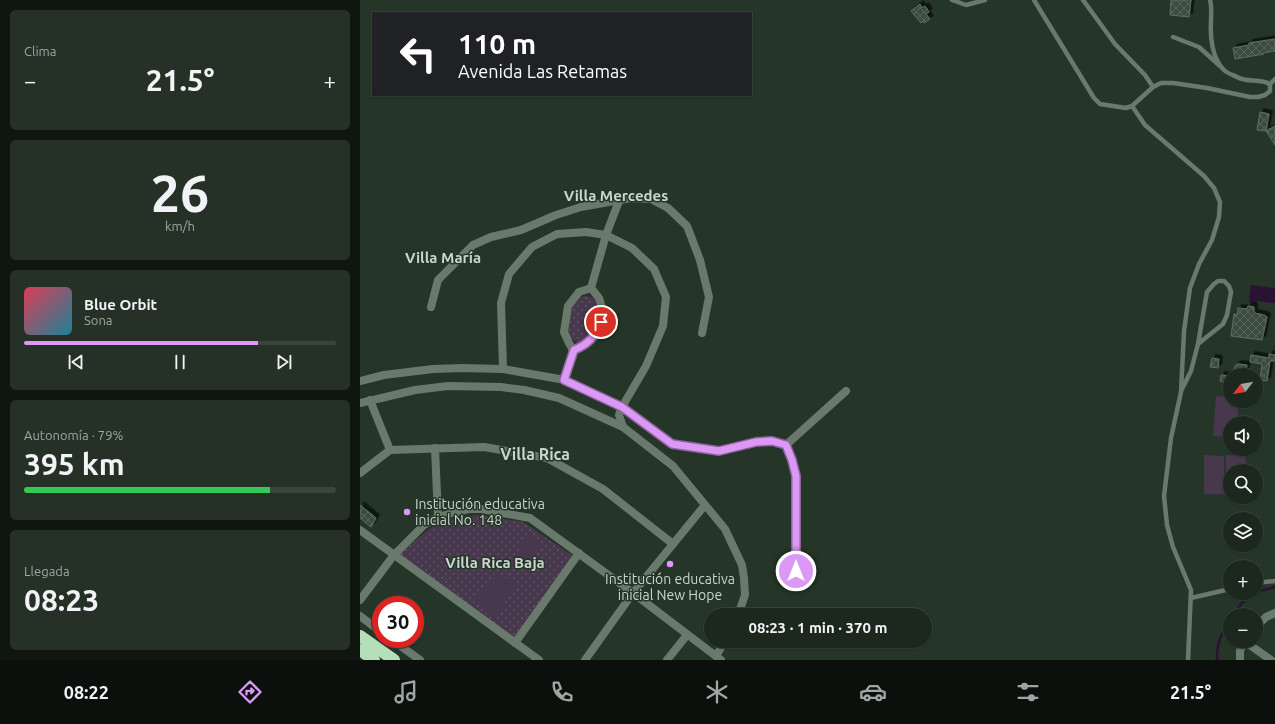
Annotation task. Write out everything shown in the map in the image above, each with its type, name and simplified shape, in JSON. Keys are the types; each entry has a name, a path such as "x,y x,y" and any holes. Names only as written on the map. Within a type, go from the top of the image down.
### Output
{"highway":[{"path":"360,636 394,660"},
{"path":"360,650 374,660"}],"street":[{"path":"432,306 438,280 473,245 491,237 521,230 556,215 581,207 631,198 651,199 668,208 687,226 700,260 709,297 702,333"},
{"path":"591,288 606,235 619,201"},
{"path":"504,369 501,303 509,274 532,248 557,234 586,232 606,235 632,248 654,269 666,297 663,326 646,366 622,407 619,415 623,427"},
{"path":"564,380 574,350 587,343 597,334 604,314 599,298 591,288"},
{"path":"574,350 568,343 564,332 568,306 579,292 591,288"},
{"path":"360,381 384,375 433,369 504,369 564,380 622,407 672,444 719,451 756,442 772,441 786,445"},
{"path":"360,403 415,390 448,386 501,387 524,390 559,398 623,427 673,466 725,529 742,565 745,595 740,608"},
{"path":"786,445 846,391"},
{"path":"370,400 390,450"},
{"path":"786,445 796,476 796,586"},
{"path":"360,473 390,450 484,447 547,458 603,489 674,544"},
{"path":"435,448 438,517"},
{"path":"585,660 633,593 705,505"},
{"path":"360,600 394,554 424,525 438,517 469,509 481,509 530,518 719,658 723,648"},
{"path":"360,530 539,660"},
{"path":"515,642 579,553"},
{"path":"1263,620 1275,612"},
{"path":"360,616 372,625"},
{"path":"667,660 687,635"},
{"path":"403,648 420,660"},
{"path":"1240,660 1241,648"},
{"path":"1254,648 1271,660"}],"lane":[{"path":"952,0 966,5 984,0"},
{"path":"1034,0 1094,98 1100,104 1126,108 1132,106 1153,87 1161,83 1173,83 1258,97 1265,95 1270,91 1270,84 1275,79"},
{"path":"1083,0 1115,44 1145,76 1153,87"},
{"path":"1210,0 1212,6 1212,42 1214,50 1224,70"},
{"path":"1172,37 1199,47 1224,70 1243,80 1258,80 1270,84"},
{"path":"1132,106 1145,125 1204,176 1214,188 1220,202 1219,217 1212,240 1199,264 1190,288 1184,331 1181,392 1171,438 1164,496 1167,525 1191,590 1188,660"},
{"path":"1181,392 1192,371 1207,292 1218,281 1224,281 1229,286 1231,292 1227,315 1223,324 1198,344"},
{"path":"1263,582 1275,581"},
{"path":"1191,598 1223,591"}],"shaded area":[{"path":"1251,285 1275,288 1275,303 1257,301 1257,304 1249,302"},
{"path":"585,296 594,299 597,302 599,316 594,334 586,340 578,343 569,337 568,330 570,310 580,297"},
{"path":"1216,396 1223,396 1223,408 1238,408 1238,416 1223,416 1223,437 1213,436"},
{"path":"1204,455 1224,456 1223,494 1204,494"},
{"path":"1226,456 1246,456 1245,464 1226,464"},
{"path":"479,515 523,522 573,556 514,639 399,555 424,533 439,523 452,519"},
{"path":"529,536 542,546 524,571 511,561"},
{"path":"496,571 517,586 495,616 474,602"}],"building":[{"path":"1171,0 1191,0 1189,17 1170,15"},
{"path":"920,4 922,8 925,6 929,12 926,14 930,19 924,23 923,21 921,23 911,11"},
{"path":"1275,39 1275,51 1235,59 1233,48 1249,45 1249,43"},
{"path":"1260,112 1269,114 1266,131 1257,130"},
{"path":"1275,126 1275,145 1266,131"},
{"path":"1248,306 1254,307 1254,313 1267,317 1262,340 1231,336 1234,314 1237,315 1238,308 1247,309"},
{"path":"1269,354 1275,355 1275,361 1270,361 1267,381 1263,380 1262,364 1250,362 1251,355 1269,358"},
{"path":"1212,358 1219,359 1218,368 1210,367"},
{"path":"1238,364 1247,365 1246,368 1235,368"},
{"path":"1221,375 1223,375 1223,382 1220,381"},
{"path":"360,505 376,518 371,527 360,518"}],"waterway":[{"path":"1263,590 1275,587"},
{"path":"1238,608 1244,600"},
{"path":"1217,660 1217,649 1223,632"}],"place":[{"name":"Institución educativa inicial No. 148","path":"407,512"},
{"name":"Institución educativa inicial New Hope","path":"670,564"}],"district":[{"name":"Villa Mercedes","path":"616,196"},
{"name":"Villa María","path":"443,258"},
{"name":"Villa Rica","path":"535,454"},
{"name":"Villa Rica Baja","path":"495,563"}],"route":[{"path":"601,322 597,334 587,343 574,350 564,380 622,407 666,442 672,444 719,451 756,442 772,441 786,445 796,476 796,571"}]}
